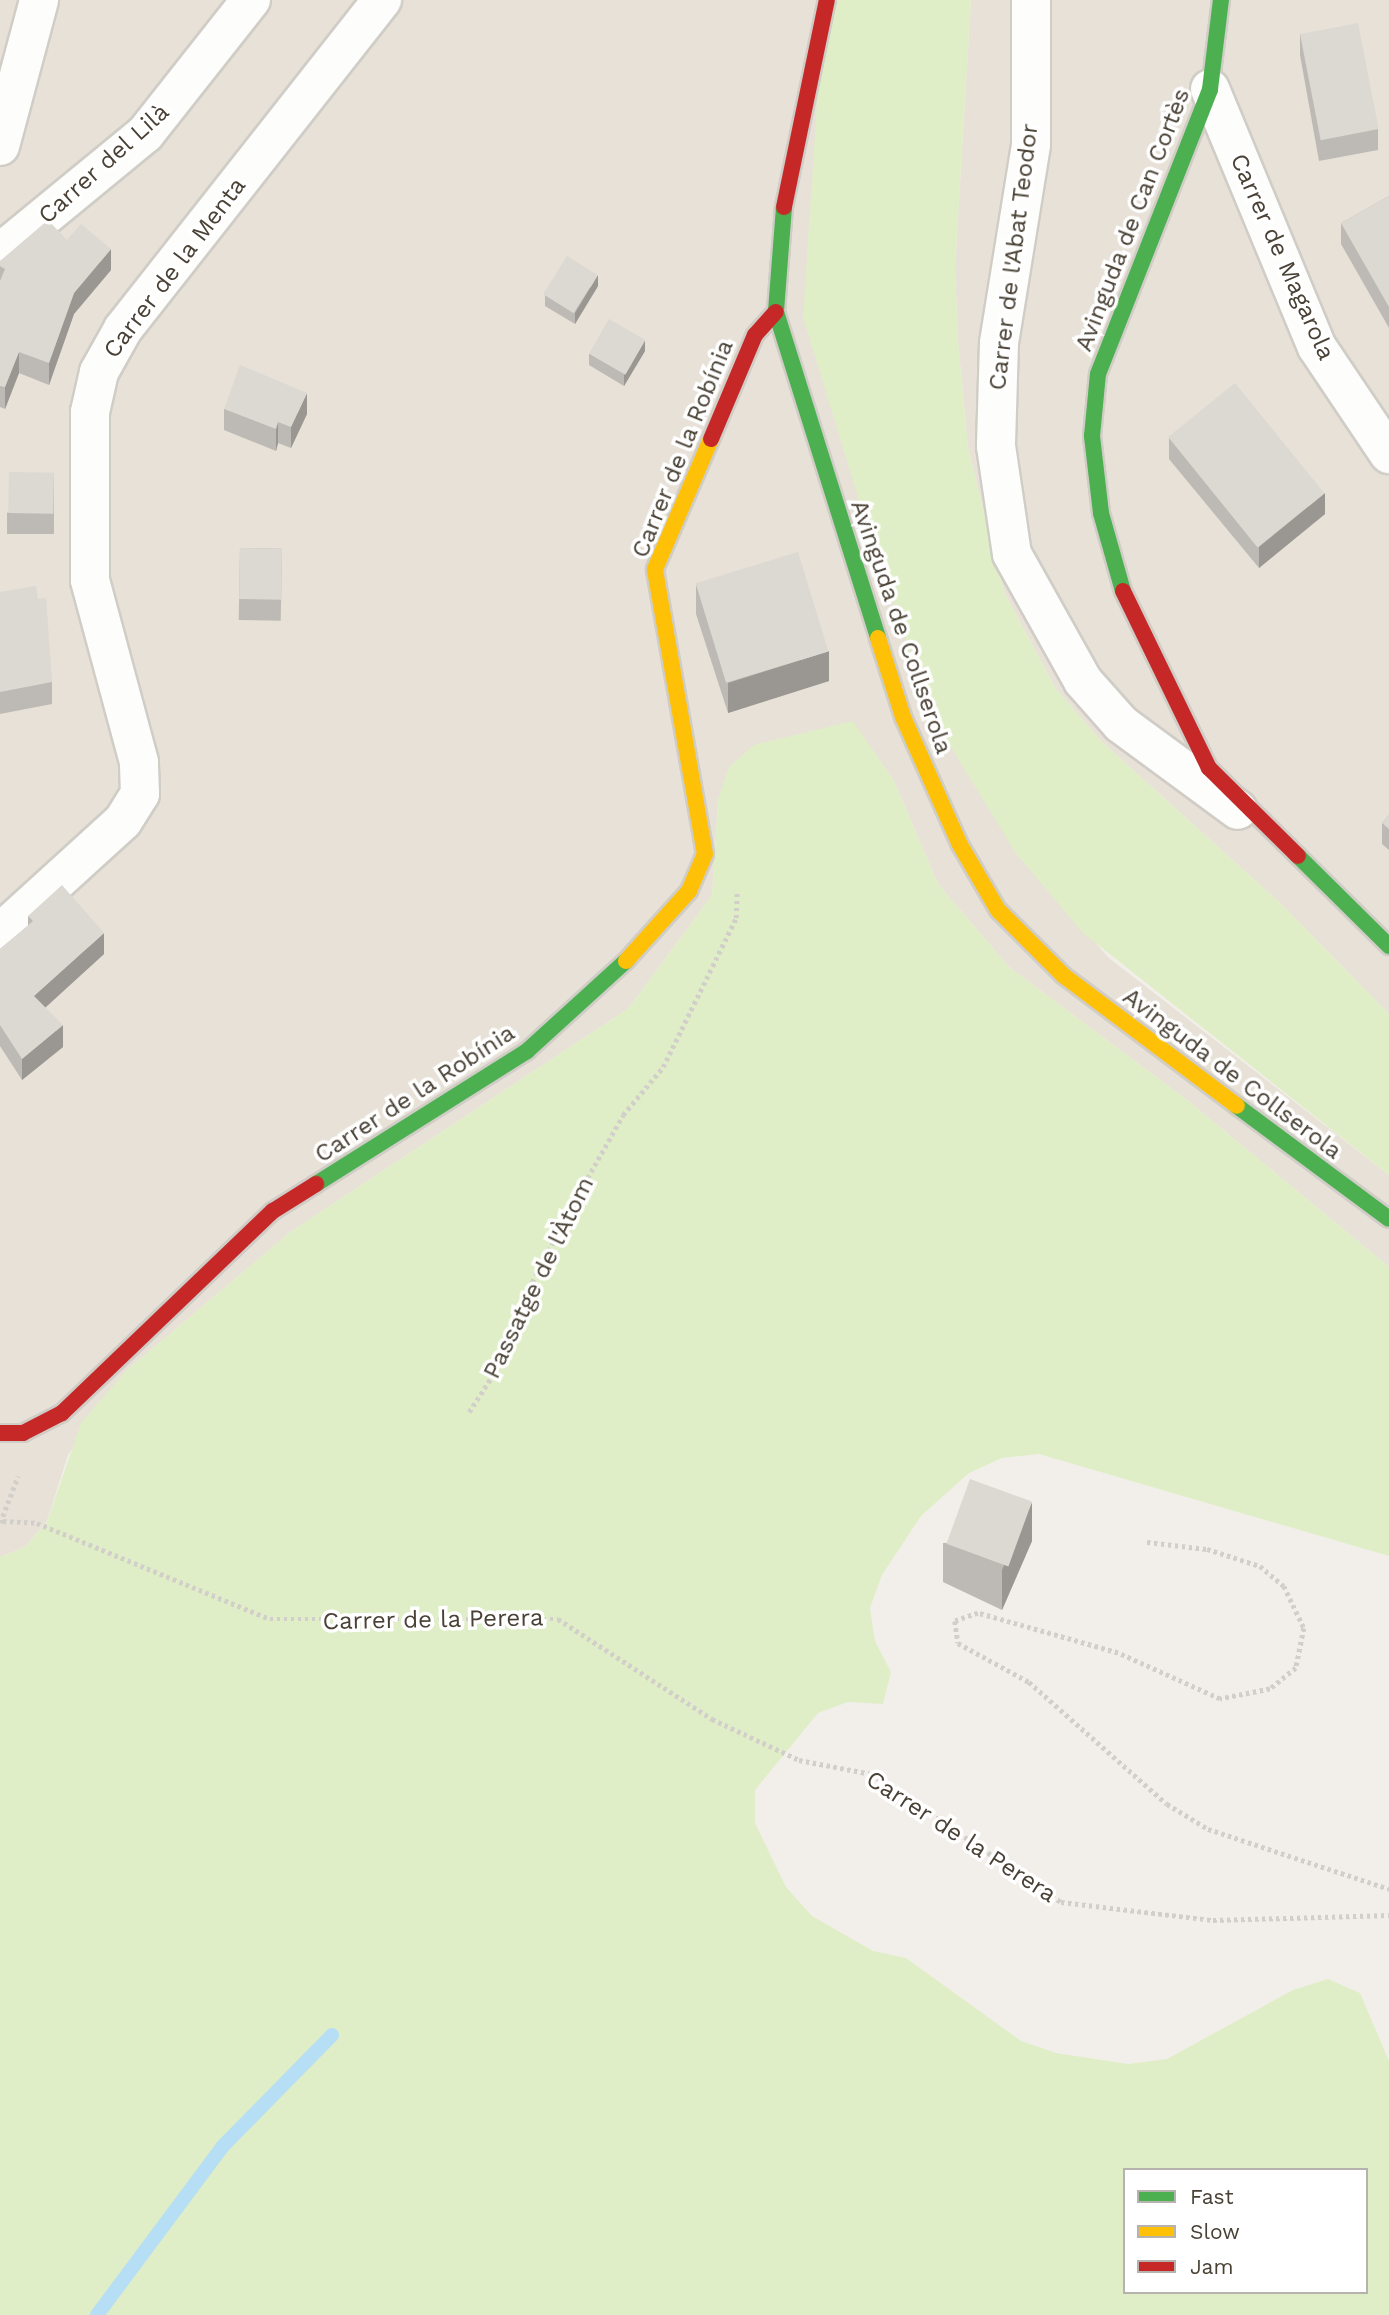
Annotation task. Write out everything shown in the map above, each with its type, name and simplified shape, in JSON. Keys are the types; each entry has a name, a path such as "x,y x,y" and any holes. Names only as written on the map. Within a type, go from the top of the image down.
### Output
{"street":[{"path":"0,146 39,0"},
{"name":"Carrer del Lilà","path":"0,253 145,134 251,0"},
{"name":"Carrer de la Menta","path":"0,933 123,821 139,794 139,762 90,580 90,412 99,372 123,329 382,0"},
{"name":"Avinguda de Collserola","path":"828,0 777,243 776,312 903,718 959,843 998,910 1063,976 1389,1219"},
{"name":"Carrer de l'Abat Teodor","path":"1031,0 1031,145 999,369 996,446 1012,554 1049,629 1121,724 1263,827"},
{"name":"Avinguda de Can Cortès","path":"1221,0 1210,89 1113,327 1098,374 1092,436 1101,513 1127,606 1154,667 1209,768 1263,827 1389,946"},
{"name":"Carrer de Magarola","path":"1210,89 1317,347 1389,454"},
{"name":"Carrer de la Robínia","path":"0,1433 23,1433 62,1413 273,1211 527,1051 650,937 689,891 705,854 655,569 754,335 776,312"}],"path":[{"name":"Passatge de l'Àtom","path":"469,1412 509,1350 532,1282 584,1184 623,1115 663,1068 736,918 737,889 705,854"},
{"name":"Carrer de la Perera","path":"1,1522 37,1523 270,1619 558,1619 712,1719 799,1760 872,1774 1061,1902 1213,1920 1389,1915"},
{"path":"1147,1542 1207,1549 1260,1566 1284,1586 1304,1628 1296,1668 1270,1689 1220,1699 1118,1653 978,1613 955,1621 958,1643 1030,1682 1167,1804 1208,1829 1389,1889"}],"shaded area":[{"path":"0,0 835,0 872,543 887,579 1015,852 1109,958 1389,1175 1389,1267 1187,1100 1009,967 938,884 894,781 853,722 718,799 712,895 629,1008 289,1233 126,1371 68,1455 47,1521 25,1547 0,1557"},
{"path":"971,0 1389,0 1389,1014 1279,902 1102,742 1055,688 1004,592 968,448 958,341 955,267"}],"green space":[{"path":"835,0 971,0 955,267 958,341 968,448 1004,592 1055,688 1102,742 1279,902 1389,1014 1389,1175 1083,933 1015,852 934,719 872,543 803,317 819,73"},
{"path":"853,721 894,781 938,884 1009,967 1187,1100 1389,1267 1389,1556 1039,1454 1002,1458 969,1473 921,1516 882,1575 870,1608 875,1641 891,1672 883,1704 848,1702 818,1713 755,1790 755,1823 786,1887 812,1916 873,1951 906,1958 1021,2041 1056,2053 1128,2064 1167,2059 1293,1990 1328,1979 1360,1993 1389,2061 1389,2315 0,2315 0,1557 25,1547 47,1522 81,1423 126,1371 289,1233 629,1008 712,895 718,799 729,767 754,745"}],"building":[{"path":"1358,23 1379,129 1321,140 1300,34"},
{"path":"1389,196 1389,307 1341,223"},
{"path":"48,220 67,240 81,224 111,249 74,293 49,363 19,352 5,387 0,386 0,281 5,269 0,266 0,261"},
{"path":"567,256 598,275 574,313 543,294"},
{"path":"609,319 645,340 625,375 589,354"},
{"path":"240,365 307,393 291,427 278,422 276,429 224,409"},
{"path":"1235,383 1324,493 1258,547 1168,437"},
{"path":"9,472 54,473 53,514 8,513"},
{"path":"240,548 282,549 281,600 239,599"},
{"path":"798,552 828,651 726,683 696,583"},
{"path":"36,586 38,599 46,598 52,682 0,692 0,592"},
{"path":"1389,815 1389,829 1382,823"},
{"path":"62,885 104,933 34,996 63,1025 22,1059 0,1025 0,949 33,921 28,916"},
{"path":"970,1479 1032,1502 1008,1566 946,1544"}],"waterway":[{"path":"97,2315 222,2147 332,2035"}],"traffic: fast":[{"path":"1123,591 1101,513 1092,436 1098,374 1210,89 1221,0"},
{"path":"784,207 776,312 878,638"},
{"path":"1298,856 1389,946"},
{"path":"316,1184 527,1051 626,961"},
{"path":"1237,1106 1389,1219"}],"traffic: slow":[{"path":"626,961 689,891 705,854 655,569 711,439"},
{"path":"878,638 903,717 959,843 998,910 1064,976 1237,1106"}],"traffic: jam":[{"path":"784,207 827,0"},
{"path":"711,439 755,335 776,312"},
{"path":"1123,591 1209,768 1298,856"},
{"path":"0,1433 23,1433 62,1413 273,1211 316,1184"}]}
